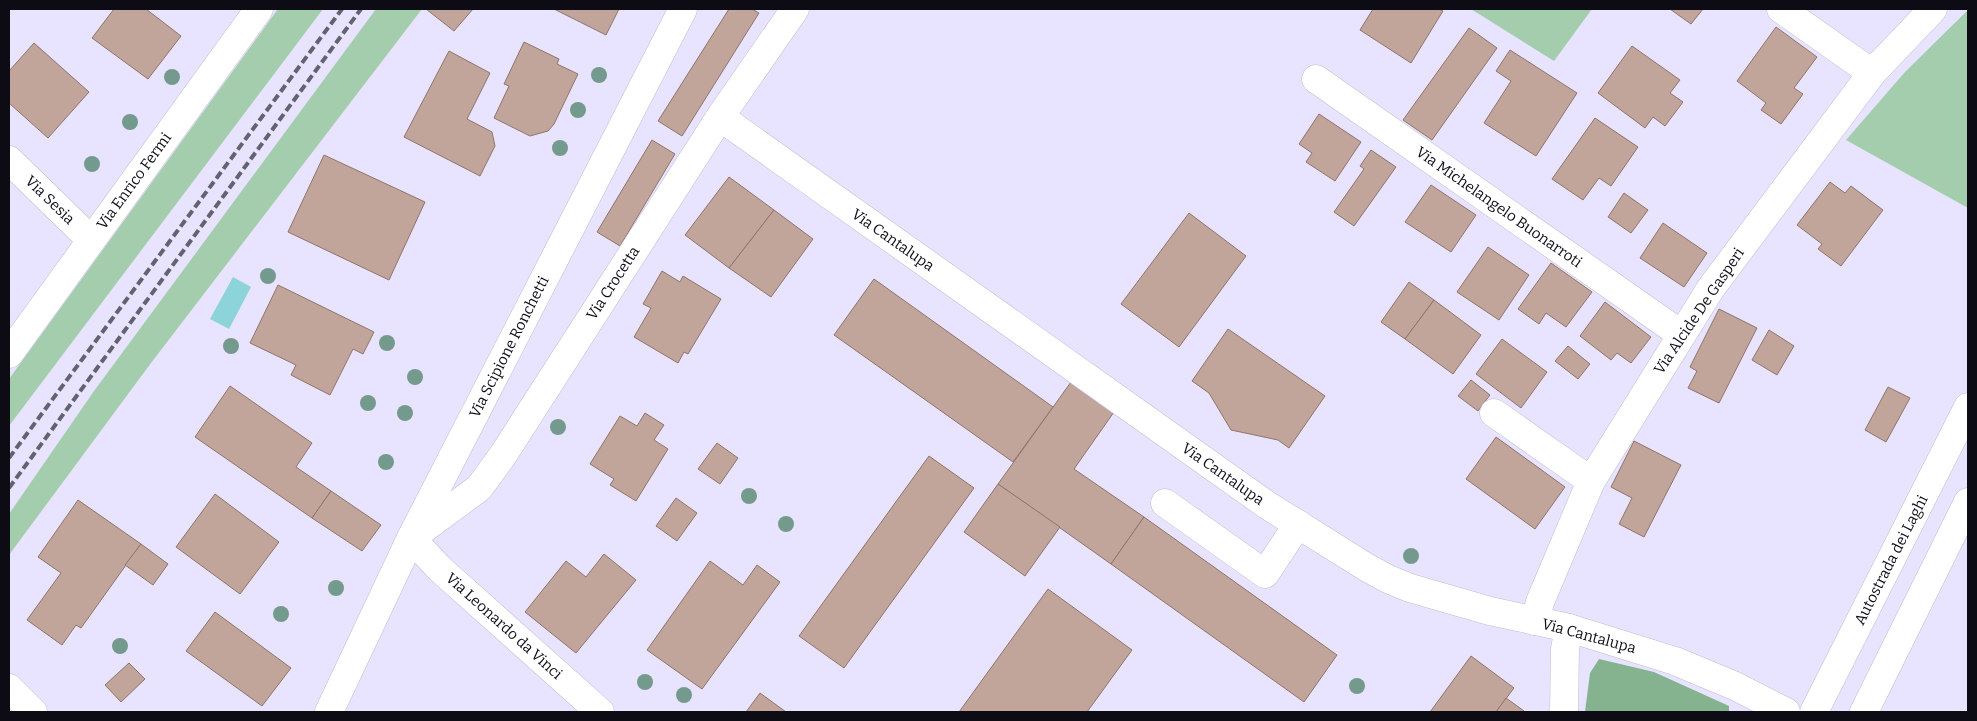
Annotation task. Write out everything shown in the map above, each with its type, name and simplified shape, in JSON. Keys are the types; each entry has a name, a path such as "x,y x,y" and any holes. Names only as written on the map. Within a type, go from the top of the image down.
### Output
{"main road":[{"name":"Via Enrico Fermi","path":"9,354 259,9"},
{"name":"Via Scipione Ronchetti","path":"329,712 338,700 411,538 683,9"},
{"name":"Via Crocetta","path":"411,538 479,488 503,455 720,117 795,9"},
{"path":"1782,9 1872,73"},
{"name":"Via Alcide De Gasperi","path":"1535,621 1540,602 1591,481 1711,288 1872,73 1933,9"},
{"name":"Via Michelangelo Buonarroti","path":"1316,79 1682,335"},
{"name":"Via Cantalupa","path":"720,117 1267,505 1388,579 1410,588 1490,611 1569,628 1675,661 1735,686 1786,712"},
{"name":"Via Sesia","path":"9,160 92,240"},
{"name":"Autostrada dei Laghi","path":"1814,712 1968,407"},
{"path":"1494,413 1591,481"},
{"path":"1864,712 1968,502"},
{"path":"1165,503 1265,574 1298,524"},
{"name":"Via Leonardo da Vinci","path":"411,538 440,569 600,712"},
{"path":"1564,712 1565,650 1569,628"},
{"path":"9,688 33,712"}],"shaded area":[{"path":"278,9 323,9 9,426 9,379"},
{"path":"376,9 422,9 151,363 9,555 9,514 94,391"},
{"path":"1471,9 1592,9 1554,61"},
{"path":"1968,10 1968,208 1846,140 1905,72"},
{"path":"233,277 251,287 229,329 210,319"},
{"path":"1599,659 1654,672 1729,706 1729,712 1585,712 1590,673"}],"building":[{"path":"114,9 146,9 181,36 148,79 92,38"},
{"path":"426,9 473,9 454,31"},
{"path":"554,9 619,9 606,35"},
{"path":"729,9 752,9 759,13 682,136 658,121"},
{"path":"1373,9 1439,9 1443,11 1411,63 1360,30"},
{"path":"1670,9 1703,9 1691,24"},
{"path":"1776,27 1817,57 1794,88 1803,94 1781,124 1761,110 1766,103 1737,81"},
{"path":"1469,28 1497,48 1432,140 1403,120"},
{"path":"524,42 559,59 557,64 578,74 554,124 548,131 530,136 494,118 509,86 504,84"},
{"path":"34,43 89,92 48,138 9,103 9,71"},
{"path":"1632,46 1680,80 1670,93 1683,102 1665,126 1653,117 1645,128 1598,93"},
{"path":"1510,50 1577,93 1536,156 1484,123 1511,81 1496,71"},
{"path":"449,51 490,73 467,119 492,132 495,146 480,176 404,137"},
{"path":"1319,114 1361,142 1335,181 1306,162 1312,153 1299,144"},
{"path":"1595,118 1638,147 1611,186 1599,178 1583,200 1552,179"},
{"path":"652,140 675,154 620,246 597,232"},
{"path":"1371,150 1396,167 1354,226 1334,212 1364,169 1360,166"},
{"path":"324,155 425,202 389,280 288,232"},
{"path":"729,177 774,210 729,268 685,235"},
{"path":"1830,182 1845,193 1851,186 1883,210 1841,266 1818,249 1822,244 1797,225"},
{"path":"1431,185 1476,215 1451,252 1405,222"},
{"path":"1624,193 1648,210 1631,233 1608,217"},
{"path":"774,210 813,239 771,297 729,268"},
{"path":"1189,213 1246,256 1179,347 1121,304"},
{"path":"1663,223 1707,253 1684,287 1640,258"},
{"path":"1488,247 1529,275 1499,320 1457,292"},
{"path":"1551,263 1592,292 1566,327 1546,313 1539,324 1518,309"},
{"path":"662,271 680,282 683,276 721,299 688,354 684,352 678,363 634,337 651,308 643,304"},
{"path":"874,279 1053,407 1013,462 834,335"},
{"path":"1409,282 1434,300 1405,339 1381,322"},
{"path":"278,285 374,332 363,354 353,349 330,395 291,375 296,365 250,343"},
{"path":"1434,300 1481,335 1453,374 1405,339"},
{"path":"1605,302 1651,337 1631,363 1617,353 1611,360 1580,336"},
{"path":"1719,309 1757,328 1719,403 1688,388 1697,371 1690,367"},
{"path":"1228,329 1325,396 1289,448 1278,440 1231,430 1209,393 1192,381"},
{"path":"1769,330 1794,346 1777,375 1752,360"},
{"path":"1502,339 1547,372 1521,408 1476,374"},
{"path":"1568,346 1590,364 1578,379 1555,361"},
{"path":"1471,380 1490,395 1478,411 1458,396"},
{"path":"1071,382 1114,412 1074,469 1144,517 1111,564 998,484"},
{"path":"230,386 312,443 296,467 331,491 312,518 195,437"},
{"path":"1888,387 1910,398 1886,442 1865,430"},
{"path":"645,413 664,425 654,440 668,449 636,501 610,485 614,479 590,464 620,416 637,426"},
{"path":"1496,437 1565,487 1535,529 1466,479"},
{"path":"1634,441 1681,465 1644,537 1619,524 1632,498 1611,487"},
{"path":"717,443 738,458 720,484 698,469"},
{"path":"929,456 974,488 844,668 799,636"},
{"path":"998,484 1060,527 1025,576 964,532"},
{"path":"331,491 381,525 362,551 312,518"},
{"path":"215,494 279,542 240,594 176,547"},
{"path":"676,498 697,513 677,541 656,526"},
{"path":"78,500 141,544 81,628 76,625 62,645 27,620 61,573 38,557"},
{"path":"1144,517 1337,655 1304,702 1111,564"},
{"path":"141,544 168,564 153,585 125,565"},
{"path":"604,554 636,580 576,653 525,612 566,561 586,577"},
{"path":"710,561 743,585 757,565 780,582 702,689 647,650"},
{"path":"1048,589 1132,650 1087,712 959,712"},
{"path":"215,612 291,668 262,706 186,651"},
{"path":"1471,656 1514,688 1496,712 1430,712"},
{"path":"129,663 145,679 121,702 105,685"},
{"path":"760,693 786,712 746,712"},
{"path":"1506,698 1524,711 1496,712"}],"railway":[{"path":"9,458 342,9"},
{"path":"9,488 361,9"}]}
